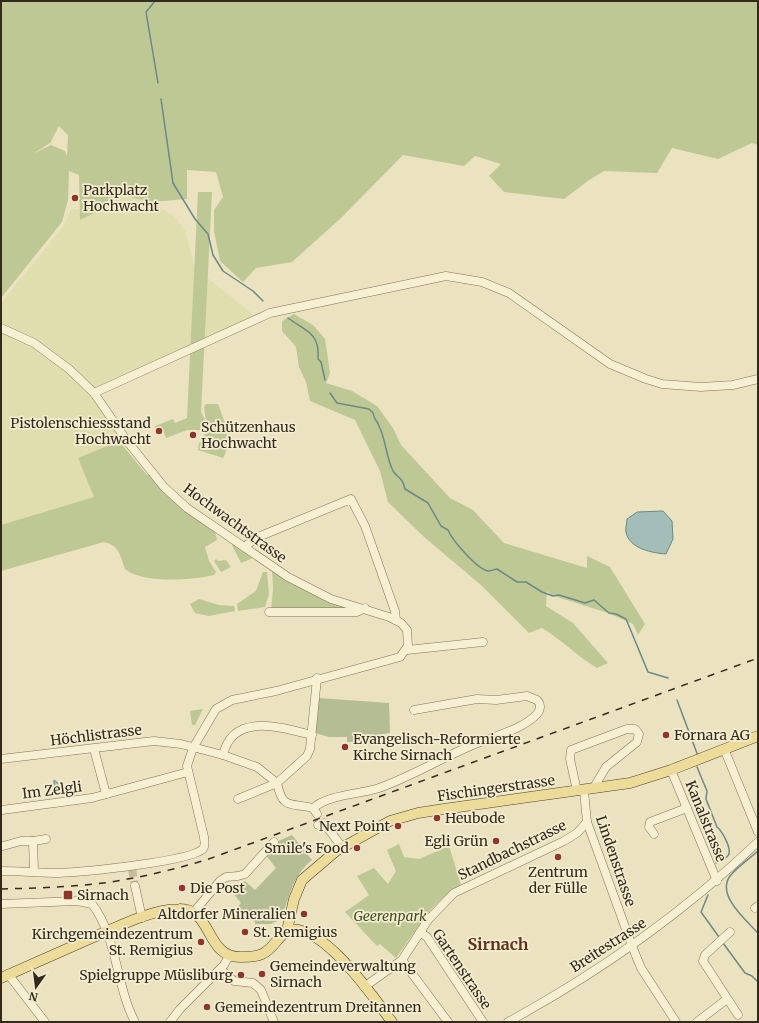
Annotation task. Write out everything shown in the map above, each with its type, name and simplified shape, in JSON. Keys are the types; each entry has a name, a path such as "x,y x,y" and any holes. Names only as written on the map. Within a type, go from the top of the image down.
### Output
{"main road":[{"name":"Fischingerstrasse","path":"289,930 288,926 294,899 302,880 342,847 372,829 399,817 444,809 585,791 630,783 725,751 758,736"},
{"path":"4,976 107,931 142,918 176,909 185,909 194,912 205,925 218,948 229,956 245,957 261,954 270,949 289,930 304,932 324,943 340,957 392,1022"}],"street":[{"path":"94,393 270,313 446,276 482,282 509,293 610,364 646,379 669,385 701,387 734,385 758,378"},
{"name":"Hochwachtstrasse","path":"1,328 34,343 69,369 94,393 127,441 164,487 186,508 288,578 331,599 365,608 396,620 407,630 409,639 407,650"},
{"path":"244,547 258,537 351,499 364,526 395,611 396,620"},
{"path":"269,612 357,612 365,608"},
{"path":"1,871 59,872 132,867 188,856 204,847 204,837 188,772 188,761 193,748 216,709 221,705 232,700 276,691 317,678 400,657 407,650 483,642"},
{"path":"238,799 277,783 307,756 312,735 317,678"},
{"path":"277,783 279,794 285,802 315,811 324,801 361,794 419,772 468,747 517,727 535,715 540,706 537,700 527,696 496,700 477,699 414,710"},
{"path":"223,755 232,736 242,729 255,726 269,725 312,735"},
{"name":"Lindenstrasse","path":"585,791 606,767 637,742 639,734 635,729 627,729 571,750 570,758 585,791 588,822 632,946 641,968 676,1022"},
{"name":"Höchlistrasse","path":"1,759 154,741 177,743 223,755 257,767 277,783"},
{"path":"94,749 106,794"},
{"path":"725,751 758,832"},
{"name":"Kanalstrasse","path":"671,770 717,881"},
{"name":"Im Zelgli","path":"2,810 71,801 106,794 188,772"},
{"path":"654,834 649,827 650,822 687,808"},
{"name":"Standbachstrasse","path":"364,987 402,960 437,909 454,893 564,842 577,833 588,822"},
{"path":"321,824 342,847"},
{"path":"3,846 22,841 46,839"},
{"path":"33,841 34,871"},
{"path":"194,912 220,881 226,877 245,874 274,842"},
{"name":"Breitestrasse","path":"508,1022 523,1018 676,915 717,881 758,842"},
{"path":"135,886 142,918"},
{"path":"1,904 77,901 88,902 93,906 107,931 126,1000 135,1022"},
{"name":"Gartenstrasse","path":"420,932 427,937 483,1022"},
{"path":"730,932 705,955 703,962 738,1015"},
{"path":"170,1022 180,1008 220,969 229,956"},
{"path":"402,960 448,1022"},
{"path":"220,969 234,981 253,983 261,990 274,1022"},
{"path":"4,976 45,1022"},
{"path":"696,1022 727,999"}],"shaded area":[{"path":"121,195 152,202 175,217 185,231 195,268 256,317 95,389 39,342 1,324 1,303 63,227 71,209 79,210 81,220 99,211"},
{"path":"1,329 37,347 64,368 90,393 124,439 79,458 94,497 1,525"}],"green space":[{"path":"1,1 758,1 758,145 752,143 718,159 672,148 657,173 604,171 589,180 564,199 504,192 489,176 501,164 475,156 464,166 403,155 341,218 292,262 256,268 243,282 220,261 214,231 214,210 223,197 216,172 187,170 187,199 152,202 121,195 99,211 80,220 79,175 69,171 68,200 62,222 1,298","holes":["59,126 68,135 67,156 65,151 51,145 33,154 50,143"]},
{"path":"198,192 212,192 201,412 206,422 201,424 200,430 187,430 166,438 162,427 156,429 155,426 173,419 175,423 187,418"},
{"path":"294,314 313,325 325,339 330,373 326,383 352,391 377,406 393,428 401,445 450,498 473,510 504,543 587,568 587,556 610,567 645,624 638,635 633,624 608,613 551,595 547,591 546,606 573,623 608,663 597,668 542,628 529,633 482,586 423,536 388,502 380,471 355,420 310,401 306,382 299,367 296,347 282,331 282,321"},
{"path":"206,404 218,404 225,424 227,438 226,452 223,458 198,450 199,443 204,436 206,422 204,407"},
{"path":"117,442 123,446 147,475 150,475 176,504 215,532 217,540 205,547 209,561 216,572 214,575 168,580 143,577 133,574 125,569 116,548 109,543 104,542 1,571 1,525 94,497 78,458"},
{"path":"231,543 253,558 241,563"},
{"path":"216,559 218,561 226,560 231,567 221,572 214,561"},
{"path":"272,569 355,609 271,610 273,589"},
{"path":"263,572 267,572 269,594 265,607 238,611 237,604 256,591"},
{"path":"199,599 219,605 234,606 235,611 209,616 195,613 190,604"},
{"path":"318,698 389,703 390,733 364,737 363,742 347,742 347,737 329,737 315,733"},
{"path":"203,709 195,725 192,725 190,711"},
{"path":"292,835 312,860 305,866 292,887 281,919 271,924 255,924 255,922 236,909 241,903 233,893 245,881 255,890 276,868 265,854 274,843"},
{"name":"Geerenpark","path":"399,844 404,857 419,859 449,846 461,885 450,891 430,910 396,958 380,944 377,946 345,912 369,895 357,876 374,868 388,884 396,871 387,850"}],"water":[{"path":"663,511 672,521 673,539 666,554 655,553 642,549 628,538 626,532 627,519 637,512"},
{"path":"54,780 59,784 61,792 54,793"}],"waterway":[{"path":"155,1 146,12 158,83"},
{"path":"161,99 173,183 195,219 208,234 213,255 223,271 253,291 263,301"},
{"path":"288,318 306,330 314,338 317,344 318,359 321,362 325,380"},
{"path":"330,393 337,403 369,409 373,413 381,431 393,471 403,482 405,489 428,503 441,526 448,530 450,535 472,560 483,569 488,571 497,569 517,582 526,582 542,592 553,596 559,595 585,603 594,600 609,613 616,614 626,619 648,672 668,678"},
{"path":"677,700 698,756"},
{"path":"697,767 707,791 706,799 717,827 724,835 729,847 728,856 716,863"},
{"path":"758,851 730,876 727,883 727,891 734,907 758,933"},
{"path":"708,895 701,912 719,937"},
{"path":"723,943 745,973 752,976 758,982"}],"tunnel":[{"path":"132,869 135,886"}],"railway":[{"path":"1,889 97,884 135,878 206,860 758,658"}],"place":[{"name":"Parkplatz Hochwacht","path":"75,198"},
{"name":"Pistolenschiessstand Hochwacht","path":"159,431"},
{"name":"Schützenhaus Hochwacht","path":"193,435"},
{"name":"Fornara AG","path":"666,735"},
{"name":"Evangelisch-Reformierte Kirche Sirnach","path":"345,747"},
{"name":"Heubode","path":"437,818"},
{"name":"Next Point","path":"398,826"},
{"name":"Egli Grün","path":"496,841"},
{"name":"Smile's Food","path":"357,848"},
{"name":"Zentrum der Fülle","path":"558,857"},
{"name":"Die Post","path":"182,888"},
{"name":"Sirnach","path":"68,895"},
{"name":"Altdorfer Mineralien","path":"304,914"},
{"name":"St. Remigius","path":"245,932"},
{"name":"Kirchgemeindezentrum St. Remigius","path":"201,942"},
{"name":"Gemeindeverwaltung Sirnach","path":"262,974"},
{"name":"Spielgruppe Müsliburg","path":"241,975"},
{"name":"Gemeindezentrum Dreitannen","path":"207,1007"}],"district":[{"name":"Sirnach","path":"498,944"}]}
